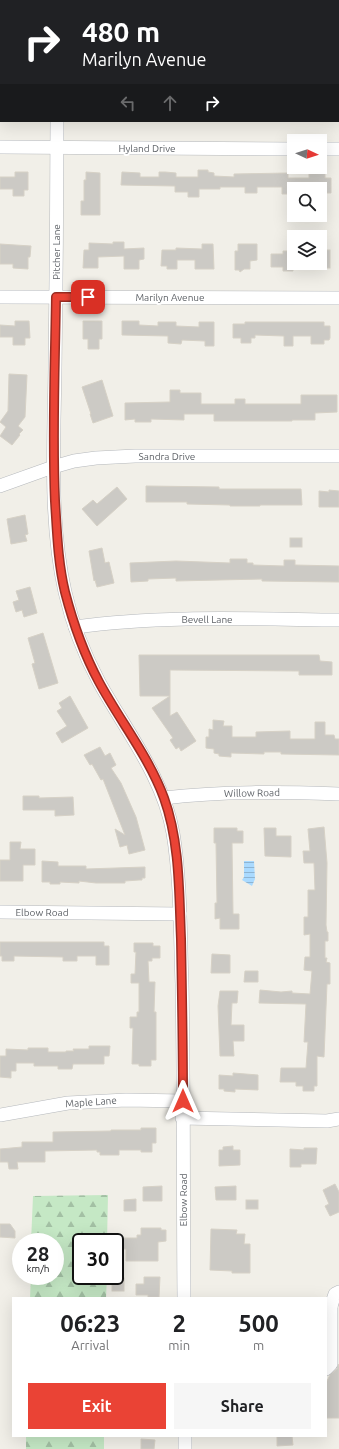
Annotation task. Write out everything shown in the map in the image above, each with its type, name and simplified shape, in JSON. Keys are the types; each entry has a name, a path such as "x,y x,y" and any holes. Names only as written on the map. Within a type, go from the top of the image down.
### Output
{"street":[{"name":"Pitcher Lane","path":"57,122 53,467 59,558 74,627 89,663 99,682 150,768 164,798 172,830 177,862 180,914 183,1101"},
{"name":"Hyland Drive","path":"0,147 287,149"},
{"path":"327,149 339,149"},
{"name":"Marilyn Avenue","path":"0,297 339,298"},
{"name":"Sandra Drive","path":"0,486 53,467 74,461 96,458 135,456 339,456"},
{"name":"Bevell Lane","path":"74,627 104,622 190,618 339,620"},
{"name":"Willow Road","path":"164,798 195,794 288,792 339,794"},
{"name":"Elbow Road","path":"0,912 180,914"},
{"name":"Maple Lane","path":"0,1115 68,1103 126,1100 183,1101"},
{"name":"Elbow Road","path":"183,1101 184,1297"},
{"path":"182,1118 327,1121 339,1119"},
{"path":"327,1368 331,1364 329,1306 335,1294 339,1292"},
{"path":"185,1437 185,1449"}],"green space":[{"path":"108,1195 107,1233 72,1233 72,1285 107,1285 106,1297 30,1297 31,1285 64,1285 64,1233 31,1233 33,1196"},
{"path":"26,1437 104,1437 104,1449 26,1449"}],"water":[{"path":"244,861 254,861 255,879 252,886 242,880 244,877"}],"building":[{"path":"198,170 208,170 208,172 214,173 214,176 234,177 234,174 287,173 288,178 309,178 309,174 325,174 325,178 331,178 331,193 327,193 327,182 287,182 287,194 282,194 282,187 257,187 257,193 245,193 245,187 199,189 199,197 188,197 188,192 175,192 175,186 121,185 122,172 140,173 140,177 159,177 159,172 165,172 176,173 176,177 198,177"},
{"path":"15,172 28,172 28,190 24,190 24,196 13,196 13,189 0,189 0,177 15,177"},
{"path":"86,172 100,173 100,215 81,215 81,201 84,201 84,180 86,180"},
{"path":"113,242 124,242 124,249 144,248 144,259 139,260 139,269 124,269 124,256 98,257 98,268 83,268 84,250 89,250 89,243 113,244"},
{"path":"0,244 31,246 30,257 28,257 28,269 13,268 13,264 0,264"},
{"path":"202,244 213,244 214,269 195,269 195,260 177,260 177,269 167,269 167,266 161,266 162,250 176,250 176,248 202,249"},
{"path":"238,244 257,244 257,260 250,261 250,269 244,269 240,272 239,270 235,270 235,251 238,251"},
{"path":"327,250 330,250 330,268 327,268"},
{"path":"283,251 287,251 287,270 293,271 283,271 283,267 271,267 271,254 283,254"},
{"path":"15,321 29,321 30,338 25,338 25,345 13,345 13,337 0,337 0,325 15,326"},
{"path":"83,321 102,321 102,339 99,339 99,349 88,349 88,339 83,339"},
{"path":"122,321 139,321 139,325 158,326 158,322 176,322 176,326 199,327 199,322 214,322 214,346 205,346 205,341 182,340 181,344 168,343 168,336 122,335"},
{"path":"245,322 324,322 324,326 330,326 330,338 329,340 324,340 324,344 311,344 311,336 293,336 293,346 284,346 284,336 255,335 255,338 251,338 251,343 241,343 241,338 233,338 233,324 245,324"},
{"path":"9,374 27,375 25,417 18,426 23,430 12,445 0,436 6,427 0,422 8,411"},
{"path":"102,380 113,416 93,423 82,387"},
{"path":"170,390 180,390 180,393 201,393 201,404 235,404 235,399 245,399 245,404 301,404 301,395 337,395 337,412 315,413 315,420 292,421 214,421 214,414 184,414 184,420 151,419 151,422 135,422 135,419 125,420 125,403 170,402"},
{"path":"146,486 219,487 219,489 301,489 302,505 230,506 187,504 187,502 146,502"},
{"path":"117,487 127,499 97,526 82,509 93,500 97,504"},
{"path":"329,490 339,491 339,507 319,507 319,491 329,492"},
{"path":"25,515 28,534 25,535 27,541 11,544 7,519"},
{"path":"290,538 302,538 302,547 290,547"},
{"path":"102,548 105,563 109,562 114,583 97,587 95,580 94,581 89,551"},
{"path":"230,559 247,559 247,563 253,563 253,565 284,566 284,560 295,560 295,565 339,566 339,582 262,581 262,579 176,581 176,578 148,579 148,581 131,582 130,563 176,561 230,563"},
{"path":"30,587 37,613 24,617 22,610 16,612 13,602 19,600 16,591"},
{"path":"43,633 58,683 39,689 32,664 35,663 28,638"},
{"path":"139,655 319,655 320,661 332,662 332,675 299,675 299,671 170,670 170,696 140,696"},
{"path":"70,696 88,728 62,743 56,733 67,726 57,711 62,708 59,703"},
{"path":"170,696 170,716 177,712 196,741 181,751 179,747 176,749 170,740 173,738 152,708"},
{"path":"213,720 224,721 223,726 232,726 232,737 256,737 256,732 290,731 290,739 315,739 315,722 325,722 325,735 334,735 335,739 339,739 339,755 281,754 281,752 264,752 264,754 231,753 231,757 219,756 219,754 214,753 214,749 206,748 206,737 209,737 209,729 213,730"},
{"path":"100,747 105,756 110,753 116,765 111,768 121,783 136,817 145,850 129,854 127,845 120,847 115,829 125,835 103,779 101,780 92,764 90,765 84,755"},
{"path":"23,796 39,796 39,798 73,797 74,815 55,816 55,810 23,810"},
{"path":"324,827 327,863 326,925 328,932 328,941 325,941 325,958 327,958 326,962 330,963 330,984 327,984 324,1057 317,1056 317,1086 314,1086 314,1091 303,1091 303,1086 296,1086 296,1082 280,1082 281,1068 306,1068 308,1042 304,1042 306,1004 259,1003 260,990 281,992 292,991 292,993 310,994 312,971 304,970 305,957 310,957 310,934 304,935 304,917 308,917 308,890 315,890 314,863 304,863 303,851 310,851 308,829"},
{"path":"214,828 237,828 237,831 243,831 243,843 232,843 233,914 239,914 239,929 220,929 220,918 215,919 215,903 217,903 216,843 214,843"},
{"path":"264,828 276,828 276,836 291,836 291,857 265,856"},
{"path":"10,842 21,842 20,849 35,849 35,865 23,865 23,881 0,881 0,860 10,860"},
{"path":"42,861 58,862 58,866 86,866 86,869 145,867 145,878 142,878 142,880 125,881 125,883 96,883 79,881 79,883 60,882 60,884 50,884 50,882 42,882"},
{"path":"0,942 104,942 104,946 109,946 109,965 96,965 96,956 77,956 77,961 63,961 63,957 14,956 14,961 2,961 2,956 0,956"},
{"path":"134,943 153,943 153,946 160,946 160,958 152,958 152,961 148,961 149,982 155,982 154,1012 156,1012 156,1060 151,1060 151,1066 139,1066 139,1064 132,1064 133,1028 130,1028 130,1017 137,1017 137,1012 139,1012 139,983 131,983 131,974 135,974 136,952 134,952"},
{"path":"212,954 230,955 230,973 211,973"},
{"path":"245,971 258,971 258,982 244,982"},
{"path":"220,991 238,991 237,1003 232,1003 231,1025 244,1025 244,1041 233,1041 234,1056 220,1056 218,1006"},
{"path":"89,1046 110,1046 109,1056 104,1056 104,1064 73,1064 72,1069 58,1069 58,1066 34,1066 34,1063 16,1063 16,1071 11,1071 11,1078 0,1077 0,1056 6,1056 6,1049 28,1050 28,1048 48,1048 48,1052 66,1052 74,1051 73,1049 89,1049"},
{"path":"233,1073 258,1075 258,1090 235,1089 235,1092 219,1089 219,1075 233,1076"},
{"path":"141,1128 156,1128 156,1143 152,1143 152,1152 141,1152 141,1150 119,1150 119,1155 100,1155 100,1152 97,1152 97,1150 45,1151 45,1162 17,1162 18,1169 9,1169 8,1162 0,1162 0,1149 22,1147 22,1142 53,1142 53,1132 141,1130"},
{"path":"233,1146 233,1150 240,1150 240,1165 219,1166 219,1150 223,1150 223,1147"},
{"path":"304,1148 317,1148 316,1164 301,1164 301,1167 290,1167 290,1149 304,1150"},
{"path":"335,1184 339,1192 339,1212 330,1216 325,1206 329,1204 323,1190"},
{"path":"162,1186 162,1201 143,1201 143,1187"},
{"path":"236,1186 236,1200 216,1200 215,1187"},
{"path":"136,1199 136,1211 124,1211 124,1200"},
{"path":"246,1200 258,1200 258,1209 246,1209"},
{"path":"0,1224 10,1224 15,1231 15,1233 12,1233 12,1238 0,1237"},
{"path":"141,1228 161,1228 161,1230 166,1230 166,1241 158,1242 158,1261 126,1261 124,1238 137,1238 137,1235 141,1235"},
{"path":"211,1229 237,1230 236,1234 245,1234 244,1244 250,1244 250,1273 232,1273 232,1271 210,1270"},
{"path":"144,1277 160,1277 159,1297 136,1295 136,1284 144,1284"},
{"path":"112,1285 124,1285 124,1291 112,1291"},
{"path":"339,1364 339,1418 327,1418 327,1381 330,1375 337,1369"},
{"path":"277,1437 292,1437 293,1445 277,1446"},
{"path":"141,1439 155,1440 154,1449 141,1449"}],"route":[{"path":"88,297 56,297 53,467 59,558 74,627 89,663 99,682 150,768 164,798 172,830 177,862 180,914 183,1101"}]}
